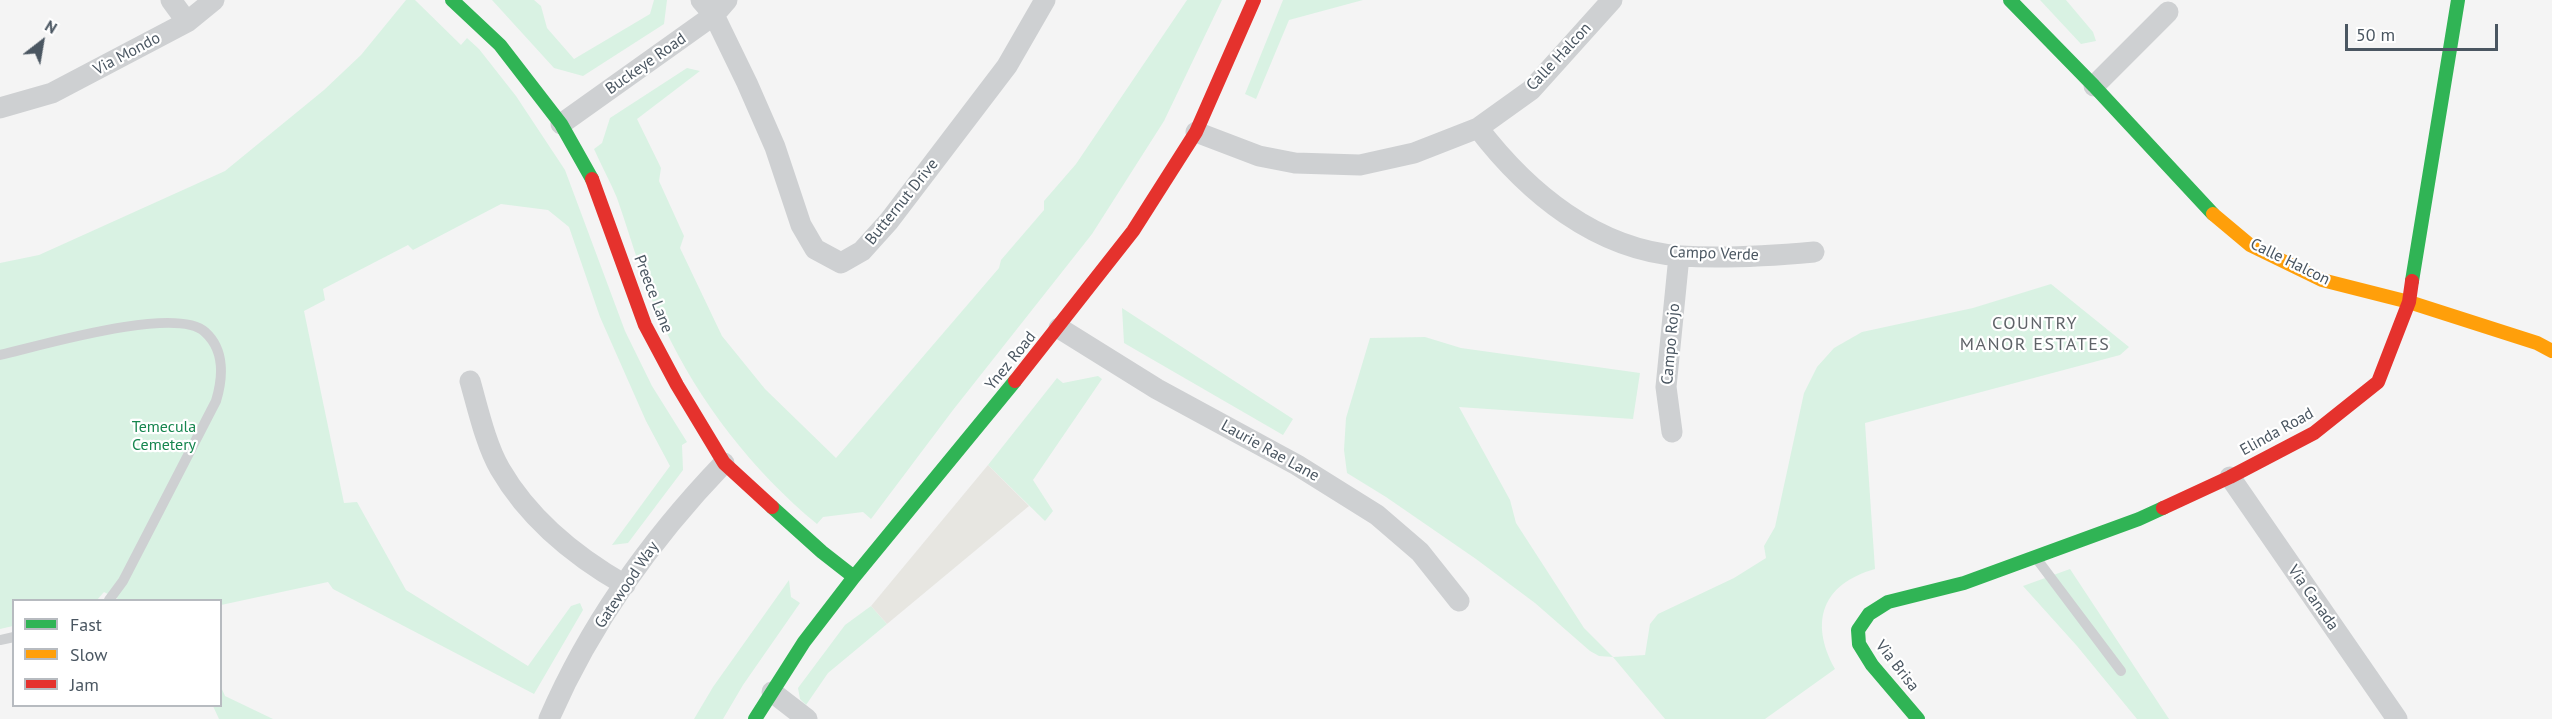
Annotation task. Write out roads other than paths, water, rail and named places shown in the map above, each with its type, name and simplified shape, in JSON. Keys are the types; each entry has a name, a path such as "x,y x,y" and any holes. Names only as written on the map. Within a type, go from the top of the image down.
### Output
{"street":[{"path":"171,0 187,22"},
{"name":"Via Mondo","path":"0,108 52,93 187,22 214,0"},
{"name":"Preece Lane","path":"452,0 500,45 561,123 590,173 645,325 677,385 724,463 822,552 854,577"},
{"name":"Butternut Drive","path":"714,5 775,147 801,225 815,249 841,262 862,251 889,221 1007,66 1045,0"},
{"name":"Ynez Road","path":"755,719 804,642 854,577 1059,328 1133,231 1196,132 1254,0"},
{"name":"Calle Halcon","path":"2010,0 2094,86 2210,212 2250,245 2322,280 2409,302 2537,343 2552,351"},
{"name":"Elinda Road","path":"1858,630 1869,614 1888,602 1964,583 2139,519 2230,477 2314,433 2378,382 2409,302 2458,0"},
{"name":"Calle Halcon","path":"1196,132 1259,156 1295,163 1360,165 1414,153 1478,128 1531,90 1608,1"},
{"name":"Buckeye Road","path":"561,123 714,5"},
{"path":"2094,86 2168,12"},
{"name":"Campo Verde","path":"1478,128 1498,154 1533,190 1567,215 1613,241 1679,256 1755,257 1814,252"},
{"name":"Campo Rojo","path":"1672,432 1666,387 1679,256"},
{"name":"Laurie Rae Lane","path":"1059,328 1157,389 1297,465 1377,515 1420,552 1459,601"},
{"path":"470,381 500,468 525,503 560,540 600,571 625,585"},
{"name":"Gatewood Way","path":"549,719 583,652 625,585 678,513 724,463"},
{"name":"Via Canada","path":"2230,477 2397,719"},
{"name":"Via Brisa","path":"1858,630 1859,645 1918,719"},
{"path":"772,692 807,719"}],"lane":[{"path":"0,354 126,326 177,322 205,331 215,345 222,381 216,401 123,581 110,599"},
{"path":"2035,557 2121,671"}],"district":[{"name":"COUNTRY MANOR ESTATES","path":"2035,334"}],"park label":[{"name":"Temecula Cemetery","path":"164,436"}]}
